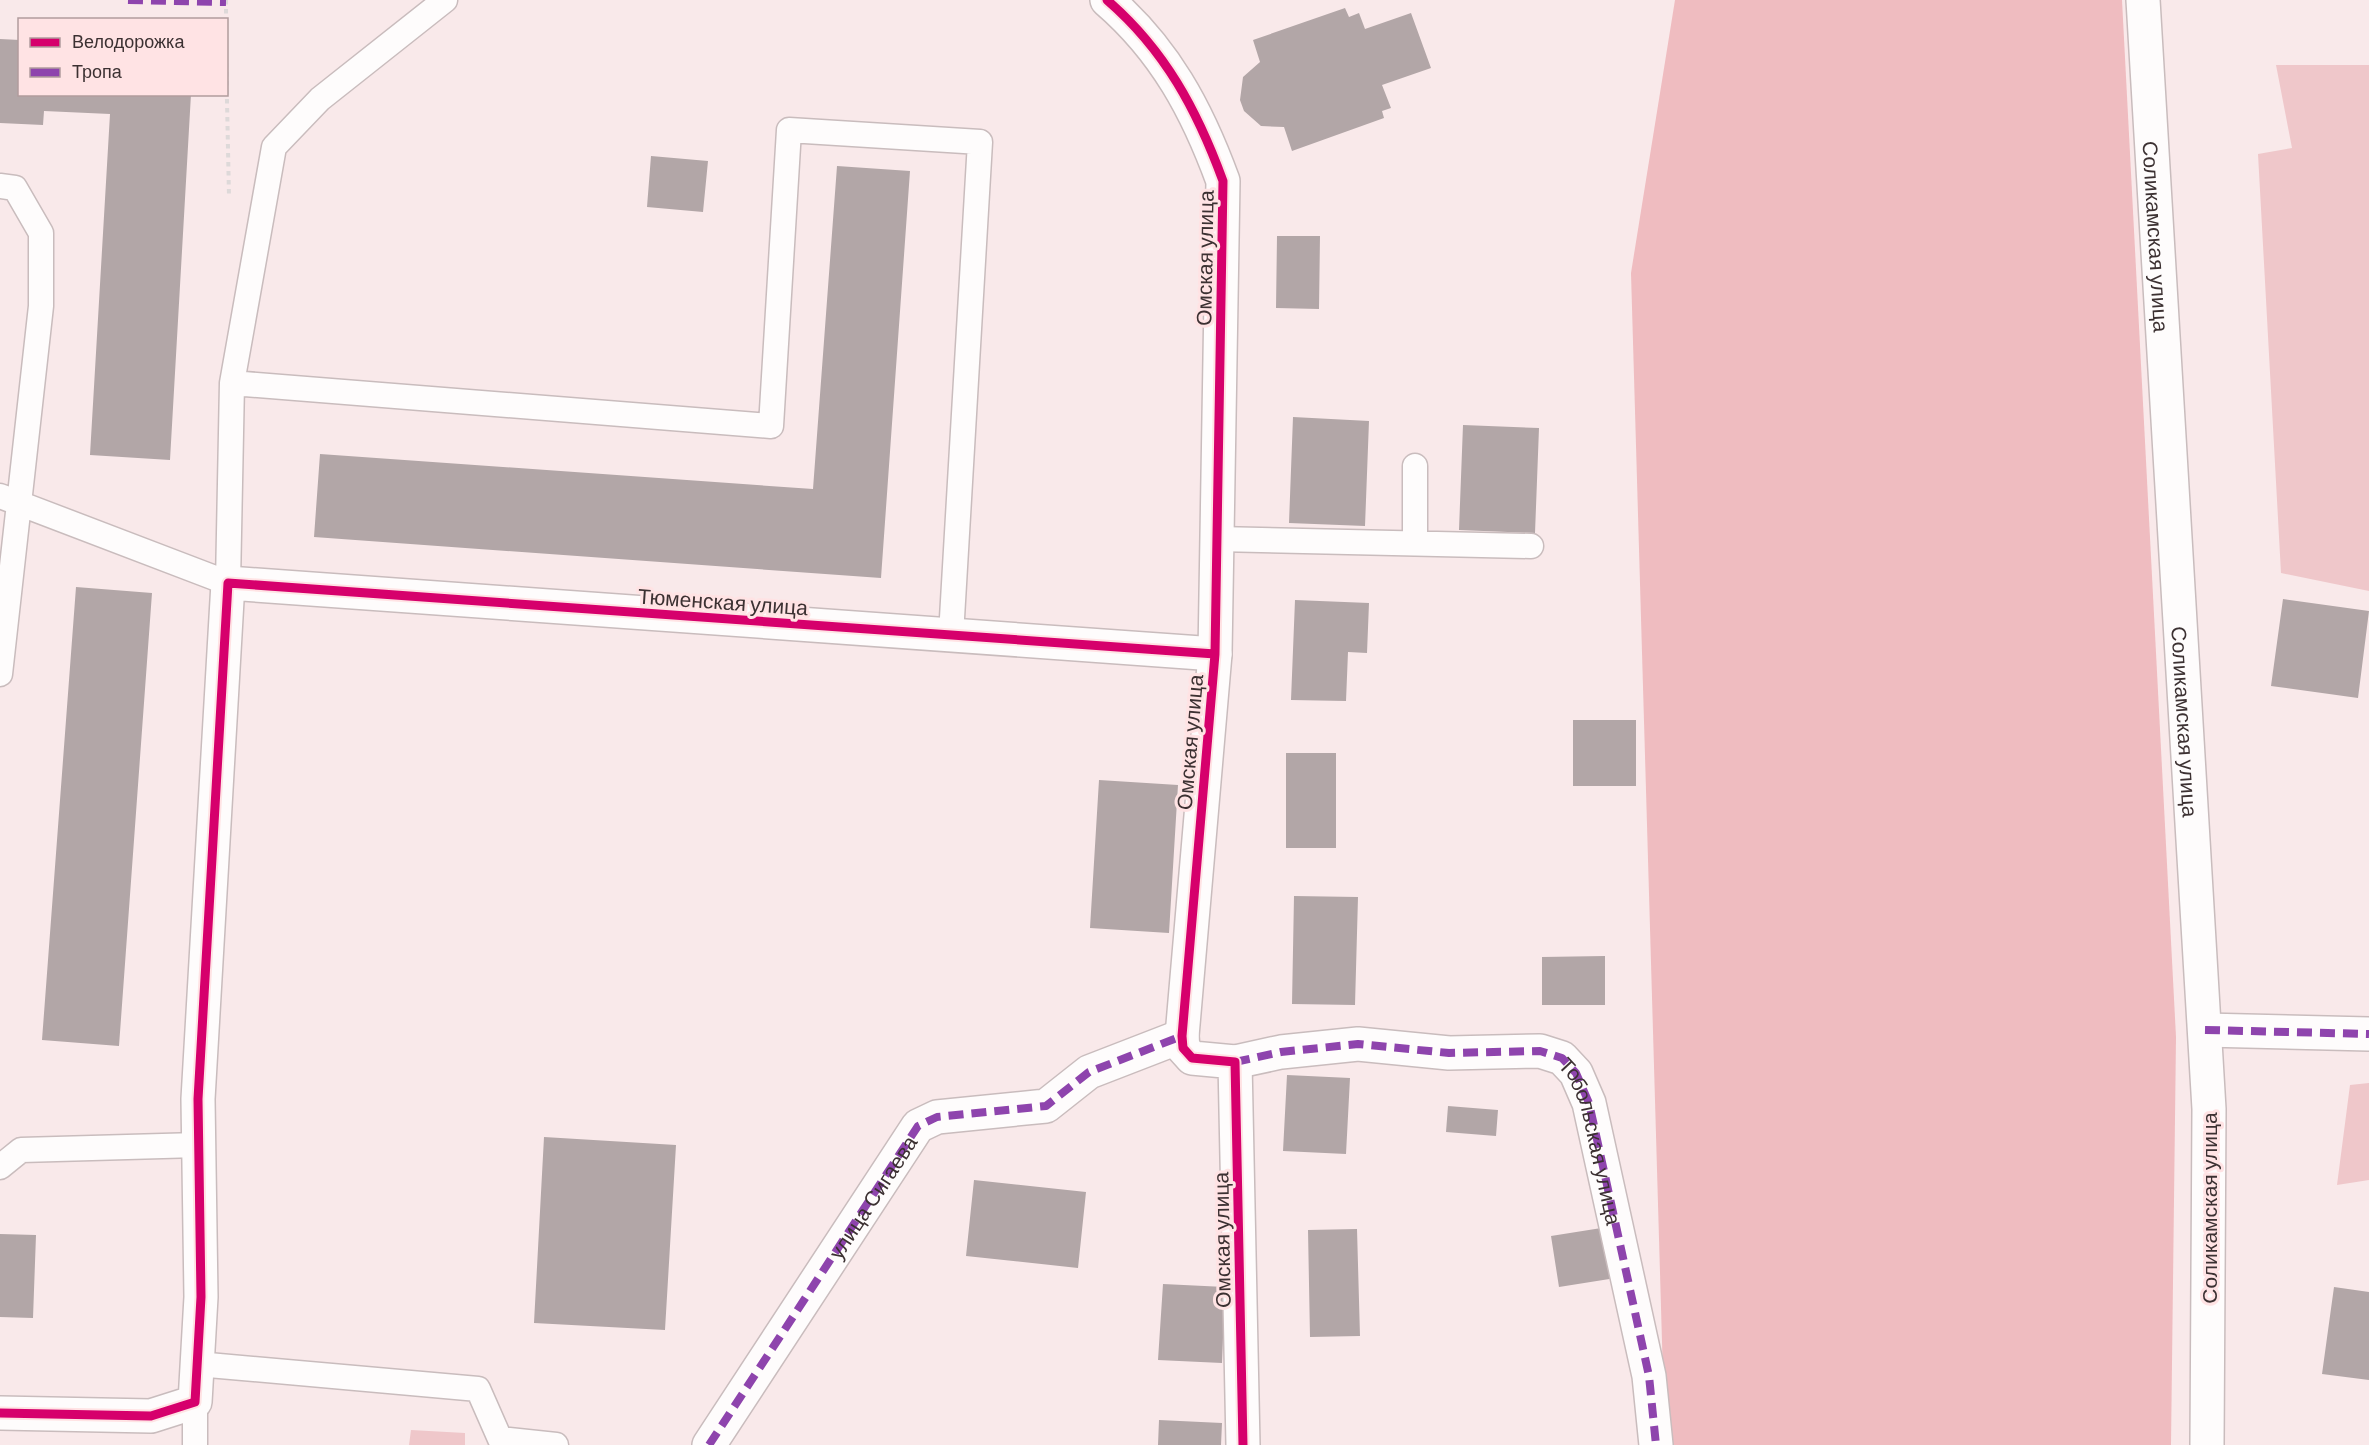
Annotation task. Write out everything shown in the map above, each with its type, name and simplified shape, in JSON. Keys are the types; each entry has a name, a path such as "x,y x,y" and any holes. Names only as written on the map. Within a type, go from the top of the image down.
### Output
{"street":[{"name":"Омская улица","path":"1107,0 1136,25 1173,74 1206,135 1223,181 1215,654 1182,1036"},
{"name":"Соликамская улица","path":"2143,0 2209,1109 2207,1445"},
{"path":"0,1413 151,1416 195,1402 201,1297 198,1099 228,583"},
{"name":"Тюменская улица","path":"228,583 1215,654"},
{"path":"2205,1030 2369,1034"},
{"path":"1182,1036 1183,1048 1192,1058 1235,1062"},
{"name":"улица Сигаева","path":"709,1445 918,1126 937,1117 1046,1106 1089,1072 1182,1036"},
{"name":"Тобольская улица","path":"1235,1062 1281,1052 1358,1044 1449,1053 1540,1051 1562,1058 1576,1073 1589,1103 1649,1376 1656,1445"},
{"name":"Омская улица","path":"1235,1062 1243,1445"}],"lane":[{"path":"9,499 228,583 232,383 274,147 320,99 445,0"},
{"path":"232,383 771,426 789,130 980,142 951,635"},
{"path":"0,186 15,188 42,233 41,306 9,499 0,674"},
{"path":"1415,466 1415,543"},
{"path":"1217,539 1531,546"},
{"path":"0,1167 21,1150 198,1145"},
{"path":"197,1364 477,1389 500,1439 556,1445"},
{"path":"195,1402 195,1445"}],"path":[{"path":"226,0 226,18"}],"shaded area":[{"path":"1675,0 2122,0 2176,1037 2171,1445 1665,1445 1631,273"},
{"path":"2276,65 2369,65 2369,591 2281,573 2258,154 2292,148"},
{"path":"2369,1083 2369,1180 2337,1185 2350,1085"},
{"path":"411,1430 465,1433 465,1445 409,1445"}],"building":[{"path":"1345,8 1349,17 1359,13 1365,29 1411,13 1431,68 1382,85 1391,108 1382,111 1384,118 1292,151 1284,127 1261,126 1244,111 1240,100 1243,77 1260,62 1253,40"},
{"path":"0,39 18,40 18,96 191,96 170,460 90,455 110,114 44,111 43,125 0,123"},
{"path":"651,156 708,161 703,212 647,207"},
{"path":"837,166 910,171 881,578 314,537 320,454 813,489"},
{"path":"1277,236 1320,236 1319,309 1276,308"},
{"path":"1293,417 1369,421 1365,526 1289,523"},
{"path":"1463,425 1539,428 1535,533 1459,530"},
{"path":"76,587 152,593 119,1046 42,1040"},
{"path":"2283,599 2369,611 2358,698 2271,686"},
{"path":"1295,600 1369,603 1367,653 1348,652 1346,701 1291,700"},
{"path":"1573,720 1636,720 1636,786 1573,786"},
{"path":"1286,753 1336,753 1336,848 1286,848"},
{"path":"1099,780 1178,785 1169,933 1090,928"},
{"path":"1294,896 1358,897 1355,1005 1292,1004"},
{"path":"1605,956 1605,1005 1542,1005 1542,957"},
{"path":"1287,1075 1350,1078 1346,1154 1283,1151"},
{"path":"1448,1106 1498,1110 1496,1136 1446,1132"},
{"path":"544,1137 676,1145 665,1330 534,1323"},
{"path":"974,1180 1086,1192 1078,1268 966,1256"},
{"path":"1614,1226 1622,1277 1559,1287 1551,1236"},
{"path":"1357,1229 1360,1336 1310,1337 1308,1230"},
{"path":"0,1234 36,1235 33,1318 0,1317"},
{"path":"1163,1284 1225,1287 1222,1363 1158,1360"},
{"path":"2334,1287 2369,1292 2369,1380 2322,1374"},
{"path":"1159,1420 1222,1423 1221,1445 1158,1445"}],"marked path":[{"path":"128,0 226,2"},
{"path":"2205,1030 2369,1034"},
{"path":"709,1445 918,1126 937,1117 1046,1106 1089,1072 1182,1036"},
{"path":"1235,1062 1281,1052 1358,1044 1449,1053 1540,1051 1562,1058 1576,1073 1589,1103 1649,1376 1656,1445"}],"cycle path":[{"path":"1107,0 1146,39 1177,83 1202,130 1223,181 1215,654 1182,1036 1183,1048 1192,1058 1235,1062 1243,1445"},
{"path":"0,1413 151,1416 195,1402 201,1297 198,1099 228,583 1215,654"}]}
